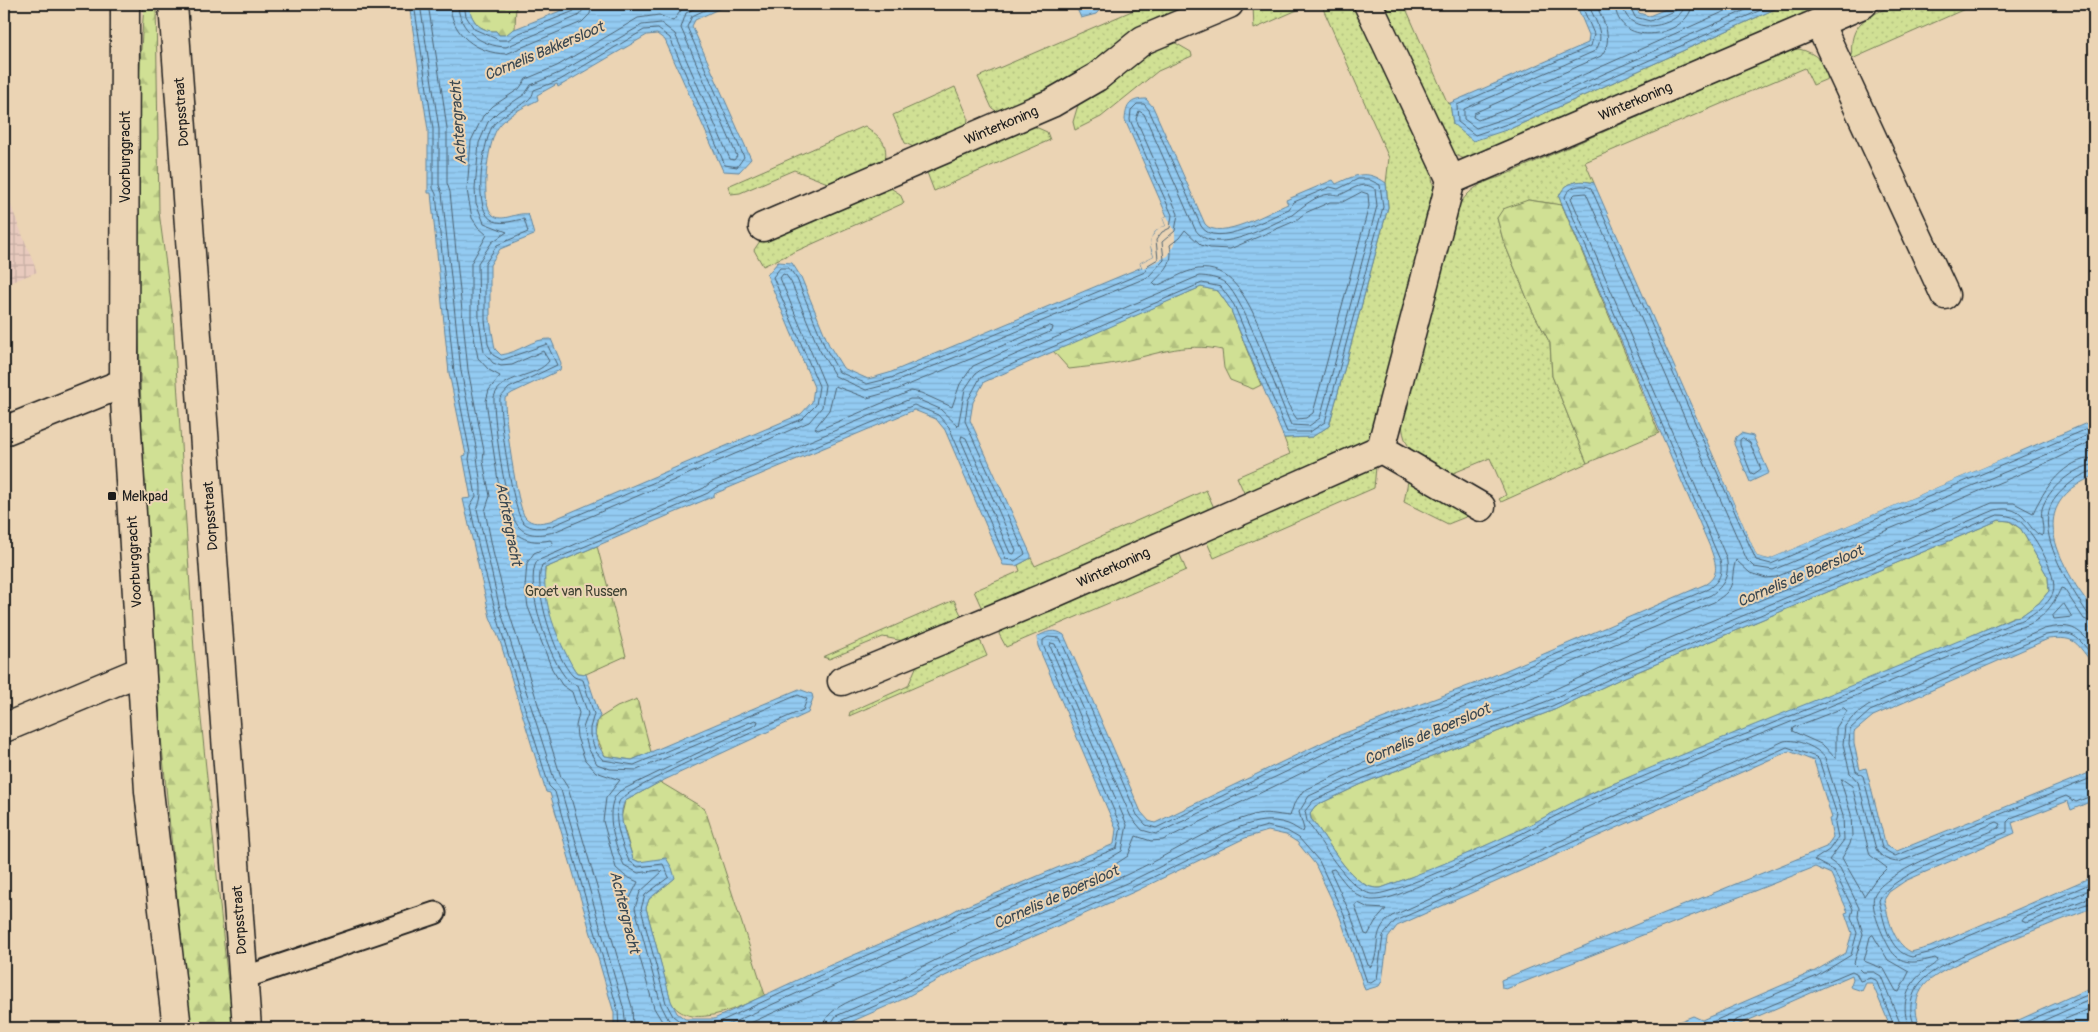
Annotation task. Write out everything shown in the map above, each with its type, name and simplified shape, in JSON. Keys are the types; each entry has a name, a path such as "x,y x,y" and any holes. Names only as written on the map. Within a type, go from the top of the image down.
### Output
{"street":[{"name":"Voorburggracht","path":"125,4 124,383 149,791 177,1028"},
{"name":"Dorpsstraat","path":"173,4 247,1028"},
{"name":"Winterkoning","path":"763,227 1052,104 1097,77 1142,40 1229,4"},
{"path":"1368,4 1451,180 1381,449 1480,507"},
{"name":"Winterkoning","path":"1451,180 1863,4"},
{"path":"1820,22 1945,295"},
{"path":"4,431 124,383"},
{"name":"Winterkoning","path":"842,681 1043,598 1381,449"},
{"path":"4,728 141,671"}],"lane":[{"path":"243,978 436,913"}],"shaded area":[{"path":"4,188 37,272 4,285"}],"green space":[{"path":"144,4 156,4 159,212 173,318 194,650 227,974 234,1024 231,1028 190,1028 161,737 143,481 134,153"},
{"path":"469,4 516,4 515,29 506,35 499,35 496,31 489,31 478,26 470,14"},
{"path":"1148,4 1201,4 1070,81 1000,114 992,108 978,77"},
{"path":"1257,4 1311,4 1254,29 1253,6"},
{"path":"1321,4 1356,4 1431,172 1434,189 1433,203 1376,428 1366,443 1246,497 1237,477 1290,454 1284,438 1312,437 1329,426 1388,207 1386,183 1389,158"},
{"path":"1382,4 1404,4 1448,104 1450,103 1453,124 1512,128 1786,4 1838,4 1475,160 1462,158 1452,153"},
{"path":"1898,4 1976,4 1852,59 1853,36 1862,22 1878,12"},
{"path":"1172,41 1191,52 1192,56 1158,71 1101,117 1075,130 1073,122 1078,105 1098,92 1146,52"},
{"path":"1799,49 1819,59 1832,77 1813,85 1805,68 1585,162 1594,183 1583,181 1568,185 1559,197 1562,205 1528,200 1497,218 1503,240 1532,310 1550,343 1552,376 1587,463 1501,502 1499,499 1506,495 1490,458 1451,474 1414,453 1405,439 1402,415 1456,210 1469,193 1486,182 1791,50"},
{"path":"955,87 968,117 967,129 920,150 905,143 893,115"},
{"path":"1031,125 1047,132 1050,140 934,191 926,170"},
{"path":"865,126 882,141 886,150 885,164 833,185 794,170 740,193 731,194 728,186"},
{"path":"889,187 900,194 904,203 763,266 754,250 760,241"},
{"path":"1528,200 1562,205 1659,433 1587,463 1552,376 1550,343 1532,310 1503,240 1497,218 1503,209"},
{"path":"1201,287 1218,291 1230,308 1261,385 1253,389 1230,380 1224,368 1222,350 1194,347 1181,348 1115,363 1069,369 1053,351"},
{"path":"1376,467 1374,488 1214,558 1205,538 1364,468"},
{"path":"1408,481 1470,511 1468,516 1448,524 1404,502"},
{"path":"1206,490 1215,510 983,611 974,591 1020,571 1018,565 1031,558 1035,566"},
{"path":"1999,520 2009,521 2021,529 2048,577 2049,591 2039,603 2021,616 2013,617 1942,649 1598,790 1514,833 1436,868 1381,888 1370,887 1360,882 1341,862 1311,819 1310,813 1315,806 1366,782 1554,710 1620,679"},
{"name":"Groet van Russen","path":"597,546 626,656 586,674 577,673 555,632 547,608 544,583 545,568"},
{"path":"1178,550 1186,570 1006,647 999,634 1002,627"},
{"path":"954,600 963,619 909,642 883,637 829,659 823,657"},
{"path":"974,639 981,642 987,656 849,716 850,712 908,686 917,665"},
{"path":"637,699 651,752 632,760 605,756 595,734 598,719 617,707"},
{"path":"660,782 705,809 765,995 715,1015 689,1015 679,1011 671,1002 646,908 649,899 675,878 633,859 621,818 625,801"}],"water":[{"path":"409,4 469,4 471,15 477,24 490,31 496,31 499,35 506,35 512,30 578,4 729,4 695,20 692,26 751,159 739,172 723,171 665,40 657,34 647,35 558,87 557,84 537,95 538,100 505,120 494,136 486,173 486,199 489,209 493,215 501,218 527,214 534,235 500,249 490,265 490,320 495,349 501,355 507,354 532,343 551,339 561,363 560,370 505,398 509,440 518,496 525,517 536,523 550,521 801,414 812,402 814,387 767,275 778,262 792,263 801,277 829,345 843,368 868,379 889,373 1142,267 1140,263 1154,256 1151,246 1152,238 1157,231 1166,226 1163,218 1167,216 1125,120 1126,110 1136,100 1146,99 1153,107 1205,224 1212,229 1233,227 1258,218 1288,204 1286,200 1333,180 1336,184 1355,176 1367,175 1386,183 1388,207 1329,426 1312,437 1284,438 1230,308 1218,291 1201,287 984,382 973,402 970,420 1031,555 1031,558 1016,566 1003,565 945,430 936,419 914,410 714,494 714,496 545,568 548,608 562,645 574,669 577,673 586,674 600,716 595,731 596,736 599,747 605,756 632,760 799,689 812,694 813,698 808,713 660,782 625,801 622,822 633,859 639,862 666,858 675,878 649,899 646,908 671,1001 677,1013 685,1019 714,1019 812,973 947,915 963,906 1114,844 1116,829 1038,646 1037,637 1043,634 1054,631 1064,635 1141,812 1149,821 1155,823 1332,738 1481,681 1706,584 1711,580 1716,567 1710,547 1559,197 1568,185 1583,181 1594,183 1757,556 1769,559 2094,420 2094,476 2076,486 2064,496 2056,508 2053,521 2058,550 2076,586 2094,615 2096,632 2094,665 2079,646 2071,640 2048,639 1873,716 1854,732 1854,744 1860,770 1866,768 1886,846 1897,851 2094,771 2094,800 2071,810 2068,801 2012,823 2015,833 1905,881 1889,892 1884,900 1892,929 1899,942 1905,948 1911,952 1930,947 2094,876 2094,907 1977,954 1935,976 1924,986 1918,996 1916,1012 1921,1028 1891,1028 1872,983 1866,983 1862,991 1850,987 1853,979 1852,975 1731,1028 1663,1028 1693,1016 1702,1020 1815,971 1846,953 1852,933 1845,913 1848,912 1831,874 1815,867 1506,989 1502,988 1501,980 1826,847 1833,837 1829,819 1832,818 1814,761 1789,751 1397,926 1388,938 1382,981 1379,986 1365,990 1340,917 1315,864 1297,842 1286,835 1268,831 1245,838 1136,891 945,976 901,1000 837,1028 614,1028 614,1013 550,793 546,792 500,641 490,617 463,499 471,498 463,456 466,455 449,373 431,193 428,193 428,130","holes":["1999,520 2010,521 2021,529 2048,577 2049,591 2039,603 2021,616 2014,617 1601,789 1513,833 1448,862 1381,888 1370,887 1360,882 1341,862 1311,819 1310,813 1315,806 1366,782 1554,710 1620,679"]},
{"path":"1075,4 1105,4 1096,14 1081,18"},
{"path":"1576,4 1633,4 1639,13 1649,16 1678,4 1786,4 1512,128 1473,141 1453,124 1450,103 1588,43 1589,35"},
{"path":"1741,433 1753,436 1769,473 1750,482 1734,444 1736,437"},
{"path":"2094,986 2094,1028 2001,1028"}],"pier":[{"path":"1167,216 1175,232 1175,244 1168,256 1143,268 1140,263 1154,256 1150,244 1151,238 1159,228 1166,226 1163,218"},
{"path":"2009,454 2010,456 1769,559 1757,556 1718,466 1720,465 1759,554 1769,556"}],"place":[{"name":"Melkpad","path":"112,496"}],"water label":[{"name":"Cornelis Bakkersloot","path":"544,51"},
{"name":"Achtergracht","path":"458,123"},
{"name":"Achtergracht","path":"509,524"},
{"name":"Cornelis de Boersloot","path":"1800,576"},
{"name":"Cornelis de Boersloot","path":"1427,734"},
{"name":"Cornelis de Boersloot","path":"1056,897"},
{"name":"Achtergracht","path":"625,912"}]}
